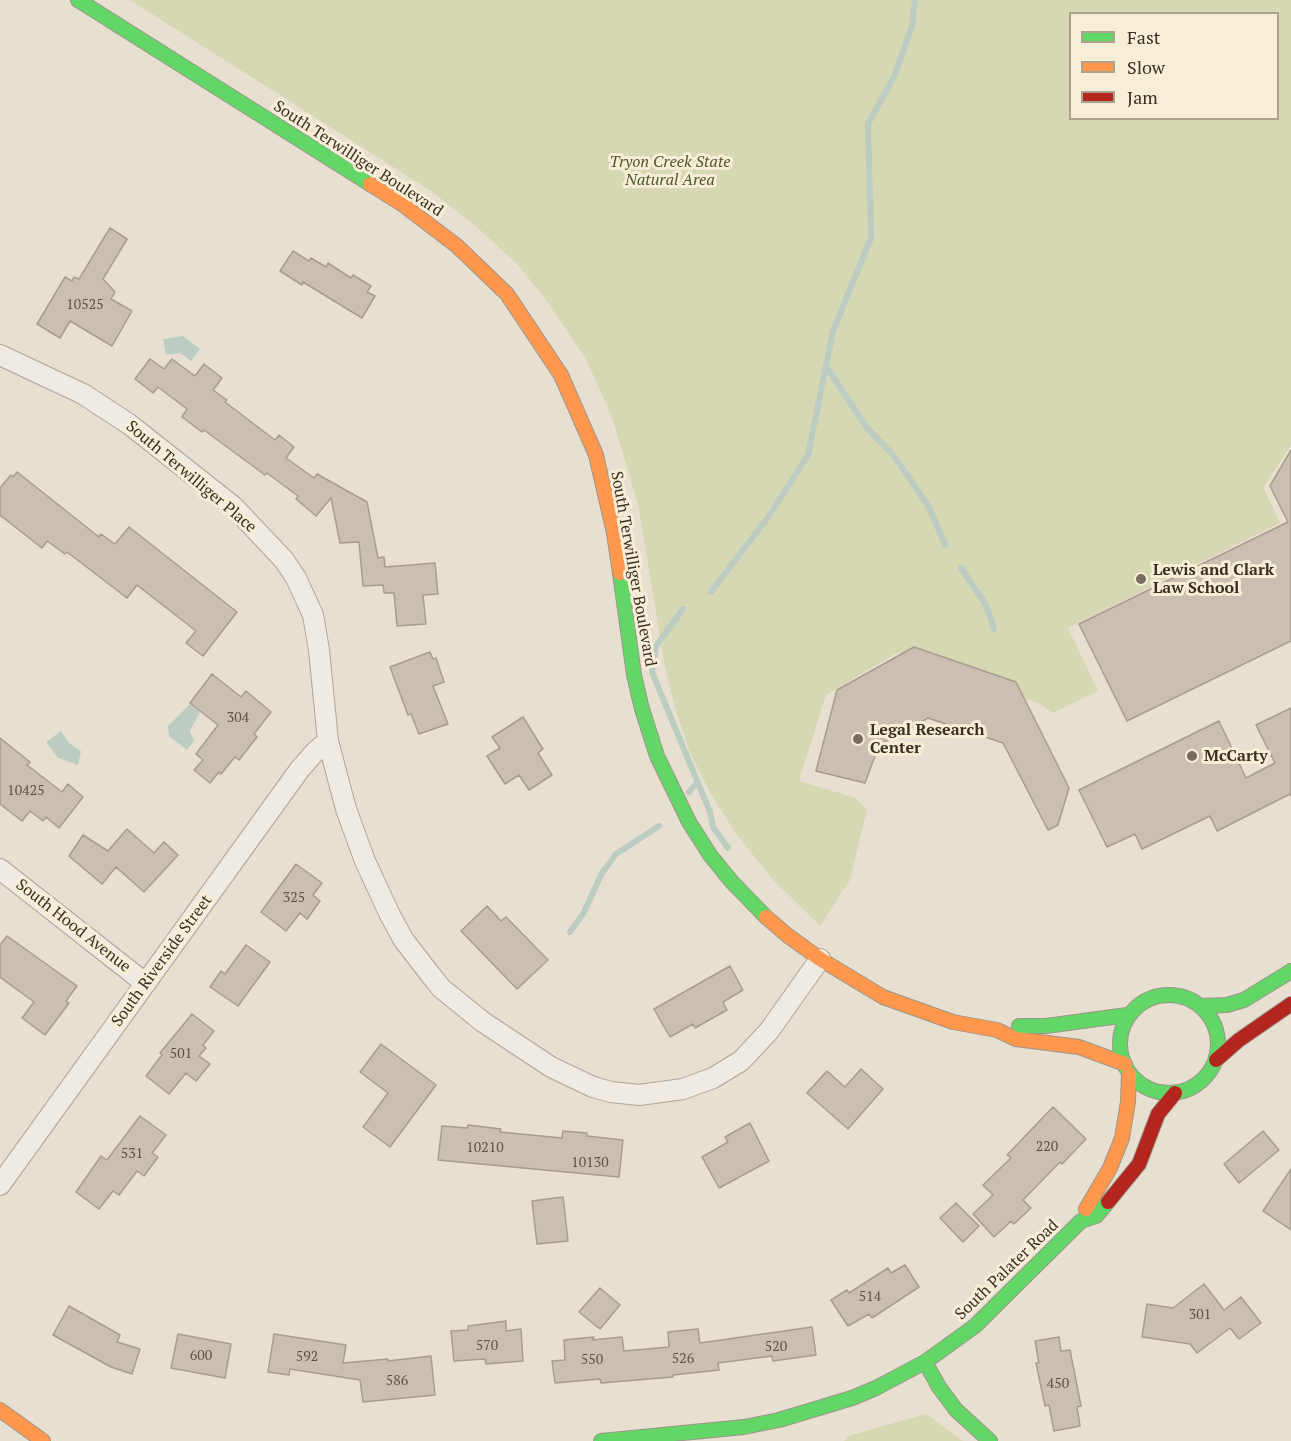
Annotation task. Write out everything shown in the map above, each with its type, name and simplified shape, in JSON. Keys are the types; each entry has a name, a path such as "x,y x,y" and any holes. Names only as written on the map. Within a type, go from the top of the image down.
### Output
{"main road":[{"name":"South Terwilliger Boulevard","path":"78,0 402,204 457,246 507,294 561,375 596,455 614,532 625,619 642,709 657,756 689,822 710,855 757,909 787,935 853,980 892,1000 953,1022 997,1029 1046,1026 1127,1015 1147,999 1159,995 1183,996 1201,1006 1227,1005 1244,1000 1291,970"},
{"path":"1175,1093 1184,1091 1203,1080 1216,1060 1239,1040 1291,1004"},
{"path":"1201,1006 1214,1022 1218,1035 1219,1046 1216,1060"},
{"path":"1127,1015 1120,1038 1120,1051 1127,1069"},
{"name":"South Terwilliger Boulevard","path":"997,1029 1016,1039 1079,1047 1127,1069 1153,1090 1175,1093"},
{"name":"South Palater Road","path":"601,1441 744,1427 779,1420 852,1398 925,1362 975,1326 1081,1221 1087,1206 1110,1168 1122,1138 1128,1102 1127,1069"},
{"name":"South Palater Road","path":"1081,1221 1096,1216 1123,1186 1139,1164 1158,1114 1175,1093"},
{"path":"925,1362 939,1387 956,1410 990,1441"},
{"path":"0,1410 43,1441"}],"street":[{"name":"South Terwilliger Place","path":"0,355 83,394 129,424 234,507 284,560 296,578 313,615 319,650 328,741 355,838 388,913 414,954 441,988 463,1008 551,1067 575,1079 611,1092 654,1094 683,1089 713,1078 741,1061 756,1046 820,959"},
{"name":"South Riverside Street","path":"0,1185 300,769 328,741"},
{"name":"South Hood Avenue","path":"0,869 145,983"}],"green space":[{"name":"Tryon Creek State Natural Area","path":"130,0 1291,0 1291,445 1263,487 1280,523 1068,628 1098,691 1053,713 1040,704 897,653 826,695 799,781 856,798 867,810 850,880 820,926 774,881 737,835 712,796 690,753 675,708 664,663 639,508 612,417 586,359 544,297 518,265 478,228 431,191"},
{"path":"926,1414 963,1441 844,1441 848,1436"}],"shaded area":[{"path":"183,336 200,349 191,361 180,353 166,355 163,339"},
{"path":"190,704 200,712 190,731 194,741 187,750 169,736 168,726"},
{"path":"61,731 69,743 81,751 78,765 58,758 46,742"}],"building":[{"path":"110,228 127,239 103,279 115,292 111,299 132,311 112,346 70,321 60,338 37,324 65,277 72,281 74,277 79,279"},
{"path":"293,251 309,261 311,258 326,267 328,263 351,278 353,275 371,286 367,292 375,296 362,318 303,282 302,285 280,271"},
{"path":"150,359 164,369 172,359 195,376 204,364 222,378 213,390 227,400 225,402 275,440 279,435 294,447 286,458 314,478 317,474 367,502 378,558 384,557 385,567 435,563 438,594 423,595 426,624 397,626 394,593 384,593 383,585 363,586 359,542 340,543 331,498 316,516 296,499 298,496 267,473 265,475 204,430 202,432 182,417 187,409 158,387 153,393 135,379"},
{"path":"1291,450 1291,641 1127,721 1079,624 1288,522 1270,486"},
{"path":"17,472 99,537 101,534 115,544 129,527 237,612 203,656 186,643 196,631 137,585 127,598 67,552 65,554 47,541 42,548 0,515 0,488 11,475 13,477"},
{"name":"Legal Research Center","path":"914,647 1016,682 1069,788 1058,825 1048,830 1003,743 928,718 879,745 865,783 816,771 837,690"},
{"path":"430,652 433,659 436,658 444,682 433,686 448,724 419,734 411,714 408,715 390,667"},
{"path":"212,674 241,697 246,691 271,712 254,734 257,737 239,760 235,757 210,783 194,770 203,760 196,754 218,725 190,703"},
{"name":"McCarty","path":"1291,708 1291,796 1290,794 1217,831 1210,816 1142,849 1135,834 1107,847 1079,790 1219,721 1246,778 1275,763 1256,725"},
{"path":"523,717 543,749 538,753 552,775 529,790 519,775 505,784 487,756 500,748 492,737"},
{"path":"0,738 30,762 27,765 62,792 68,784 83,797 59,828 46,817 43,821 30,811 22,821 0,804"},
{"path":"127,829 154,853 164,842 178,855 144,892 116,867 102,884 69,856 83,835 108,851"},
{"path":"296,864 322,883 313,895 320,901 307,919 300,913 286,931 261,912"},
{"path":"487,906 501,921 506,917 548,960 517,989 461,931"},
{"path":"7,936 77,986 66,1001 69,1003 45,1035 22,1018 34,1002 0,977 0,945"},
{"path":"246,945 270,962 238,1006 210,987 221,971 225,974"},
{"path":"730,966 743,990 723,1002 727,1010 695,1028 693,1024 670,1037 654,1009"},
{"path":"192,1014 214,1031 203,1045 206,1048 199,1056 210,1064 196,1081 186,1073 169,1094 146,1076 162,1055 160,1053"},
{"path":"381,1044 436,1085 390,1147 363,1127 388,1093 360,1072"},
{"path":"861,1069 883,1089 848,1129 807,1093 827,1071 845,1087"},
{"path":"1053,1107 1086,1139 1023,1200 1031,1208 1014,1224 1011,1221 994,1237 973,1214 993,1195 983,1185 1011,1158 1007,1155"},
{"path":"140,1116 166,1135 152,1153 158,1157 144,1176 137,1171 119,1195 113,1191 99,1209 76,1192 101,1156 107,1160"},
{"path":"750,1123 769,1161 719,1188 702,1157 728,1142 725,1137"},
{"path":"468,1125 501,1129 500,1132 562,1138 563,1131 623,1140 619,1177 438,1160 442,1126 467,1128"},
{"path":"1263,1131 1279,1150 1239,1183 1224,1164"},
{"path":"1291,1169 1291,1230 1263,1211"},
{"path":"563,1197 568,1241 537,1244 532,1201"},
{"path":"956,1203 979,1226 963,1242 940,1218"},
{"path":"905,1265 919,1287 872,1318 869,1314 848,1326 831,1300 847,1290 849,1293 888,1268 891,1273"},
{"path":"1204,1284 1224,1310 1241,1297 1261,1323 1239,1339 1230,1328 1197,1353 1190,1344 1142,1337 1147,1304 1173,1308"},
{"path":"600,1288 620,1305 600,1329 579,1312"},
{"path":"69,1306 120,1335 117,1342 140,1349 132,1374 111,1367 53,1335"},
{"path":"506,1321 506,1331 521,1329 523,1361 486,1364 485,1359 454,1361 451,1331 468,1330 468,1326"},
{"path":"812,1327 816,1355 773,1361 772,1356 718,1363 719,1370 673,1375 673,1377 601,1383 600,1379 555,1383 552,1361 565,1360 564,1340 622,1337 624,1351 669,1347 668,1332 698,1329 700,1343"},
{"path":"178,1334 231,1344 225,1378 171,1368"},
{"path":"274,1334 346,1345 343,1363 431,1356 435,1395 363,1402 360,1380 290,1369 289,1375 268,1372"},
{"path":"1059,1337 1061,1351 1070,1350 1081,1406 1077,1407 1080,1426 1054,1431 1049,1405 1045,1406 1036,1363 1039,1363 1035,1341"}],"waterway":[{"path":"711,592 769,516 808,455 833,331 871,238 868,124 894,77 912,26 915,0"},
{"path":"826,366 867,428 894,456 929,507 945,545"},
{"path":"961,568 986,605 994,629"},
{"path":"683,609 656,646 652,672 710,812 713,827 728,848"},
{"path":"689,792 697,783"},
{"path":"570,932 583,914 602,873 616,854 659,826"}],"traffic: fast":[{"path":"78,0 370,184"},
{"path":"620,573 634,675 657,756 689,822 710,855 766,917"},
{"path":"1201,1006 1227,1005 1244,1000 1291,971"},
{"path":"1169,995 1188,998 1204,1009 1215,1025 1218,1044 1215,1063 1204,1079 1188,1090 1169,1093 1150,1090 1134,1079 1123,1063 1120,1044 1123,1025 1134,1009 1150,998 1169,995"},
{"path":"1019,1026 1046,1026 1127,1015"},
{"path":"601,1441 744,1427 779,1420 852,1398 876,1388 925,1362 975,1326 1081,1221 1096,1216 1108,1202"},
{"path":"925,1362 939,1387 956,1410 990,1441"}],"traffic: slow":[{"path":"370,184 402,204 457,246 507,294 561,375 596,455 614,533 620,573"},
{"path":"766,917 820,959 883,997 953,1022 997,1030 1016,1039 1079,1047 1125,1064"},
{"path":"1086,1209 1110,1168 1122,1138 1128,1102 1129,1074"},
{"path":"0,1410 43,1441"}],"traffic: jam":[{"path":"1216,1060 1239,1040 1291,1004"},
{"path":"1108,1202 1139,1164 1158,1114 1175,1093"}],"place":[{"name":"Lewis and Clark Law School","path":"1141,579"},
{"name":"Legal Research Center","path":"858,739"},
{"name":"McCarty","path":"1192,756"}]}
